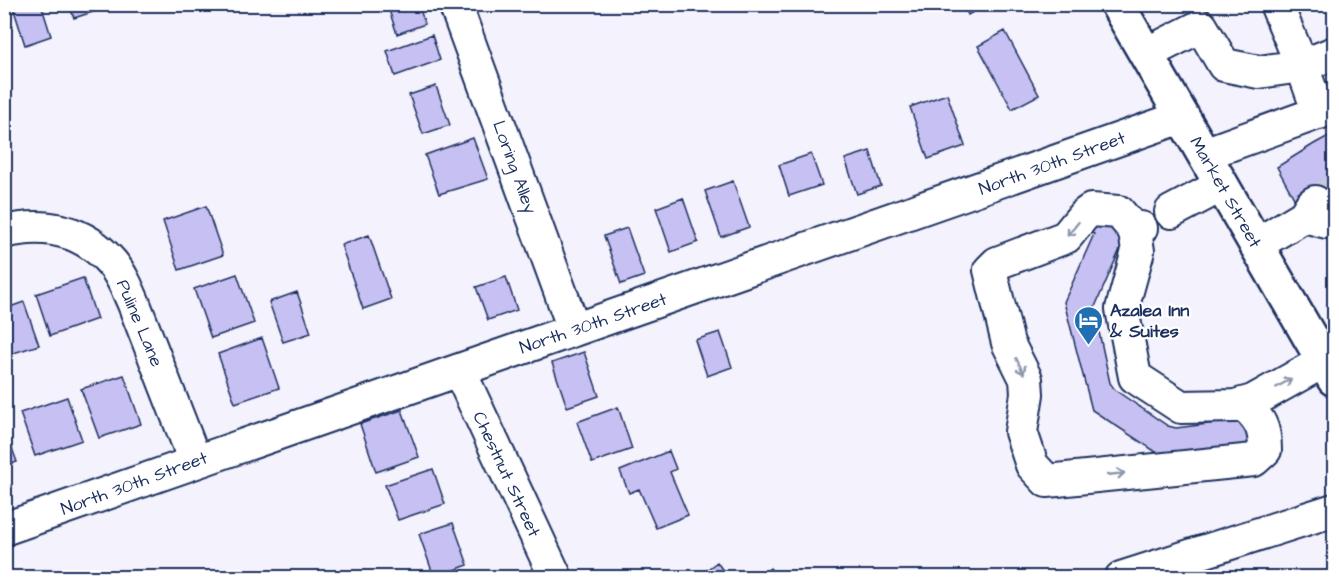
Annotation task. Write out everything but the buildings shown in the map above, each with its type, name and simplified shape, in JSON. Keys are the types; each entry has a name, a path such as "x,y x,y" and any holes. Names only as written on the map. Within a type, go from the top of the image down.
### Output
{"main road":[{"name":"Market Street","path":"1117,4 1329,370"}],"street":[{"name":"Loring Alley","path":"455,4 574,328"},
{"path":"1204,154 1327,110 1302,66 1276,4"},
{"path":"1146,54 1194,15 1224,65 1259,72 1302,66 1335,53"},
{"name":"North 30th Street","path":"4,530 574,328 934,206 1182,117"},
{"path":"1171,212 1222,185"},
{"path":"1244,404 1257,416 1265,434 1265,450 1254,460 1047,481 1032,465 1021,432 1027,394 1026,379 1008,343 990,270 997,262 1066,237 1091,210 1119,212 1138,230 1138,251 1122,309 1135,377 1181,407 1235,406 1329,370"},
{"path":"1256,244 1318,212"},
{"name":"Puline Lane","path":"4,232 28,227 63,231 97,248 113,263 125,282 195,461"},
{"name":"Chestnut Street","path":"459,370 556,578"},
{"path":"1121,578 1335,510"}],"tunnel":[{"path":"1315,202 1334,191"}],"place":[{"name":"Azalea Inn & Suites","path":"1089,346"}]}
